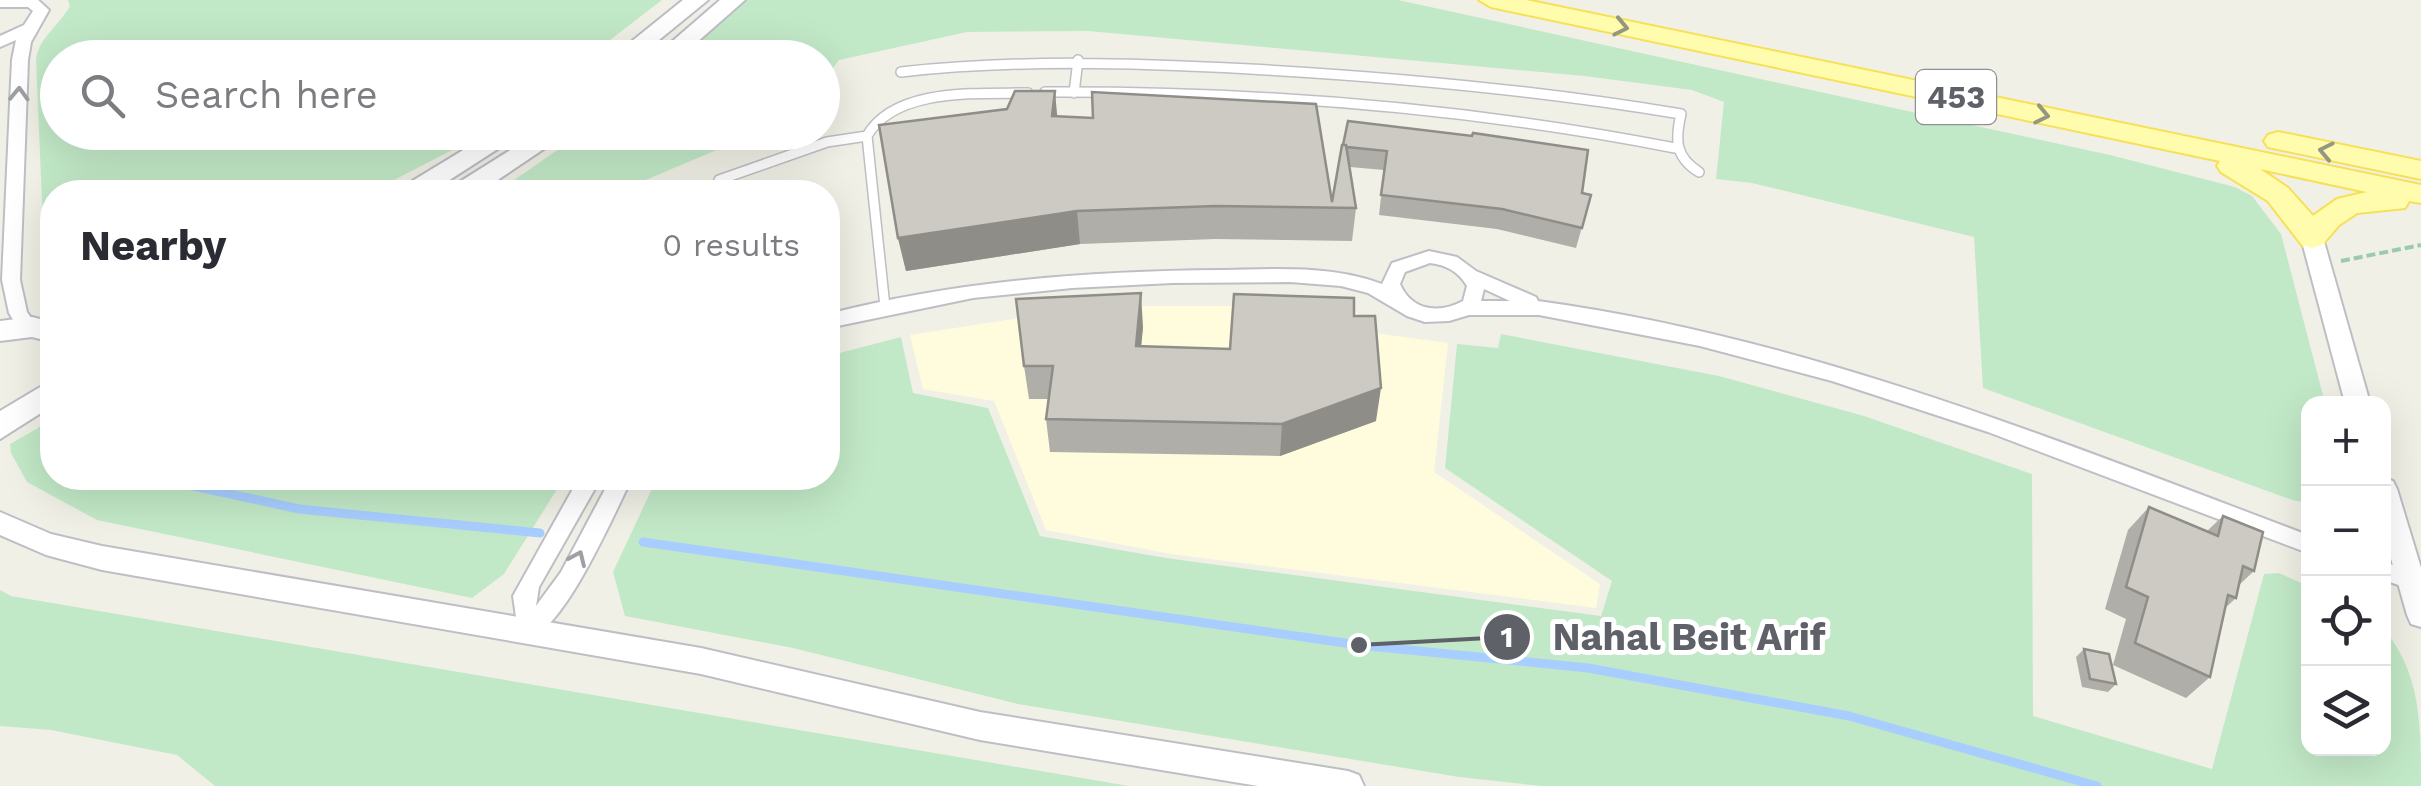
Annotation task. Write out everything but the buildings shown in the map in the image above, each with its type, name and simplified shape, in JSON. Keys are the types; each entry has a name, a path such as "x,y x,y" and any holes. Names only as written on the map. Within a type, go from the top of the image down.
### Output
{"main road":[{"path":"646,40 698,0"},
{"path":"686,40 734,0"},
{"name":"453","path":"1492,0 2421,194"},
{"name":"453","path":"1601,0 2421,170"},
{"path":"2161,139 2225,163 2271,187 2300,216 2315,251"},
{"path":"432,180 482,150"},
{"path":"481,180 528,150"},
{"path":"2315,251 2334,210 2350,203 2421,203"},
{"path":"0,427 40,400"}],"street":[{"path":"0,3 35,2 41,16 23,42 20,60 11,280 18,313 36,330"},
{"path":"0,42 33,26"},
{"path":"2315,251 2356,396"},
{"path":"840,318 885,308 1117,279 1327,279 1368,275 1417,258 1441,258 1497,291 1555,310 1662,331 1834,374 1995,426 2301,541"},
{"path":"1400,302 1391,284 1402,265"},
{"path":"1466,308 1476,296 1472,276"},
{"path":"1327,279 1360,284 1416,312 1434,316 1448,316 1466,308 1555,310"},
{"path":"527,632 524,596 583,490"},
{"path":"527,632 552,608 567,586 615,490"},
{"path":"2391,514 2421,615"},
{"path":"0,523 74,552 701,661 980,726 1348,786"},
{"path":"2391,573 2410,580"}],"lane":[{"path":"1074,92 1078,60"},
{"path":"900,72 1015,61 1078,60 1427,79 1594,99 1681,114 1675,148 1679,158 1699,172"},
{"path":"885,308 867,136 872,122 881,114 906,105 976,96 1074,92 1445,113 1577,130 1675,148"},
{"path":"840,140 867,136"},
{"path":"719,180 805,150"}],"path":[{"path":"2315,251 2386,255 2421,245"}],"shaded area":[{"path":"1096,306 1233,306 1358,313 1359,331 1448,343 1434,472 1600,584 1596,608 1171,554 1046,530 994,401 923,389 910,335"}],"green space":[{"path":"68,0 662,0 610,40 44,40 70,6"},
{"path":"744,0 1398,0 2110,155 2235,187 2252,196 2281,234 2323,396 2301,396 2301,502 1983,388 1974,237 1752,183 1716,179 1724,102 1692,90 1584,76 1088,31 967,32 840,60 840,40 696,40"},
{"path":"40,47 40,150 452,150 394,180 41,180 36,59"},
{"path":"558,150 717,150 645,180 514,180"},
{"path":"1501,334 1719,376 1864,416 2032,474 2033,716 2212,769 2264,574 2279,573 2301,583 2301,756 2391,756 2391,639 2405,664 2416,701 2421,786 1541,786 1459,777 1018,704 793,648 625,616 613,572 651,490 840,490 840,353 901,337 913,393 988,408 1040,536 1166,558 1601,616 1612,581 1445,468 1457,344 1498,348"},
{"path":"40,427 40,489 27,482 10,444"},
{"path":"42,490 556,490 504,574 472,598 97,520"},
{"path":"0,590 11,596 1129,786 215,786 177,755 51,730 0,726"}],"waterway":[{"path":"212,490 299,509 540,533"},
{"path":"643,542 1359,645 1588,668 1849,716 2097,786"}],"place":[{"name":"Nahal Beit Arif","path":"1359,645"}]}
